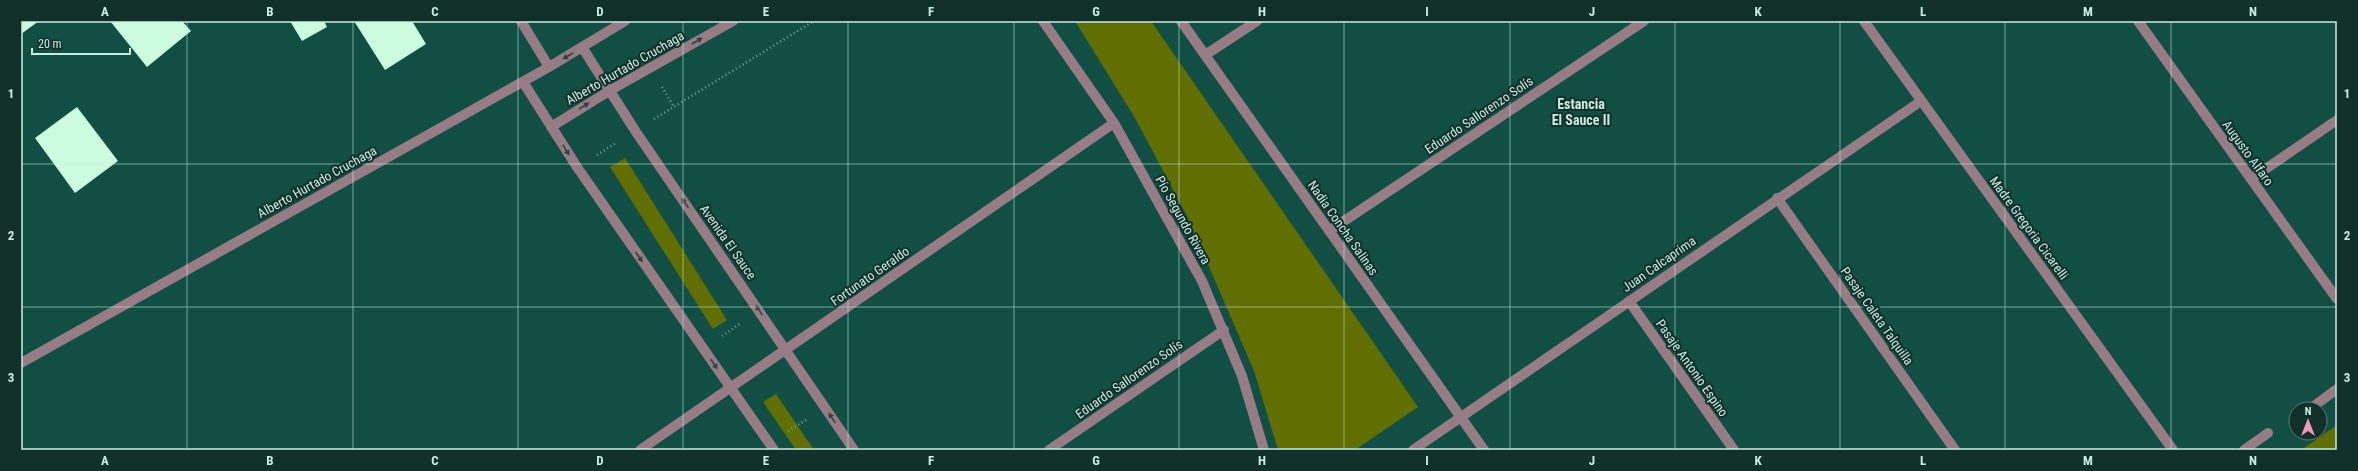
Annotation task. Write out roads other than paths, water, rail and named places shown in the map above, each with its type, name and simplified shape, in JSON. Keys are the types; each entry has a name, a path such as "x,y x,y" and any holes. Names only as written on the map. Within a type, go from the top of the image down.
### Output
{"street":[{"path":"521,21 549,67"},
{"name":"Alberto Hurtado Cruchaga","path":"21,363 523,82 625,21"},
{"name":"Alberto Hurtado Cruchaga","path":"551,127 610,91 733,21"},
{"name":"Pío Segundo Rivera","path":"1043,21 1114,123 1202,281 1224,330 1242,376 1264,450"},
{"name":"Nadia Concha Salinas","path":"1182,21 1484,450"},
{"path":"1205,55 1257,21"},
{"name":"Eduardo Sallorenzo Solís","path":"1329,231 1644,21"},
{"name":"Madre Gregoria Cicarelli","path":"1864,21 2172,450"},
{"name":"Augusto Alfaro","path":"2138,21 2337,299"},
{"name":"Avenida El Sauce","path":"582,47 636,132 854,450"},
{"path":"523,82 577,167 771,446"},
{"name":"Juan Calcaprima","path":"1413,450 1777,198 1921,101"},
{"path":"2251,180 2337,120"},
{"name":"Fortunato Geraldo","path":"640,450 1114,123"},
{"name":"Pasaje Caleta Talquilla","path":"1777,198 1955,450"},
{"name":"Pasaje Antonio Espino","path":"1629,301 1734,450"},
{"name":"Eduardo Sallorenzo Solís","path":"1049,450 1224,330"},
{"path":"2321,401 2337,389"},
{"path":"2244,450 2268,434"}],"district":[{"name":"Estancia El Sauce II","path":"1581,112"}]}
